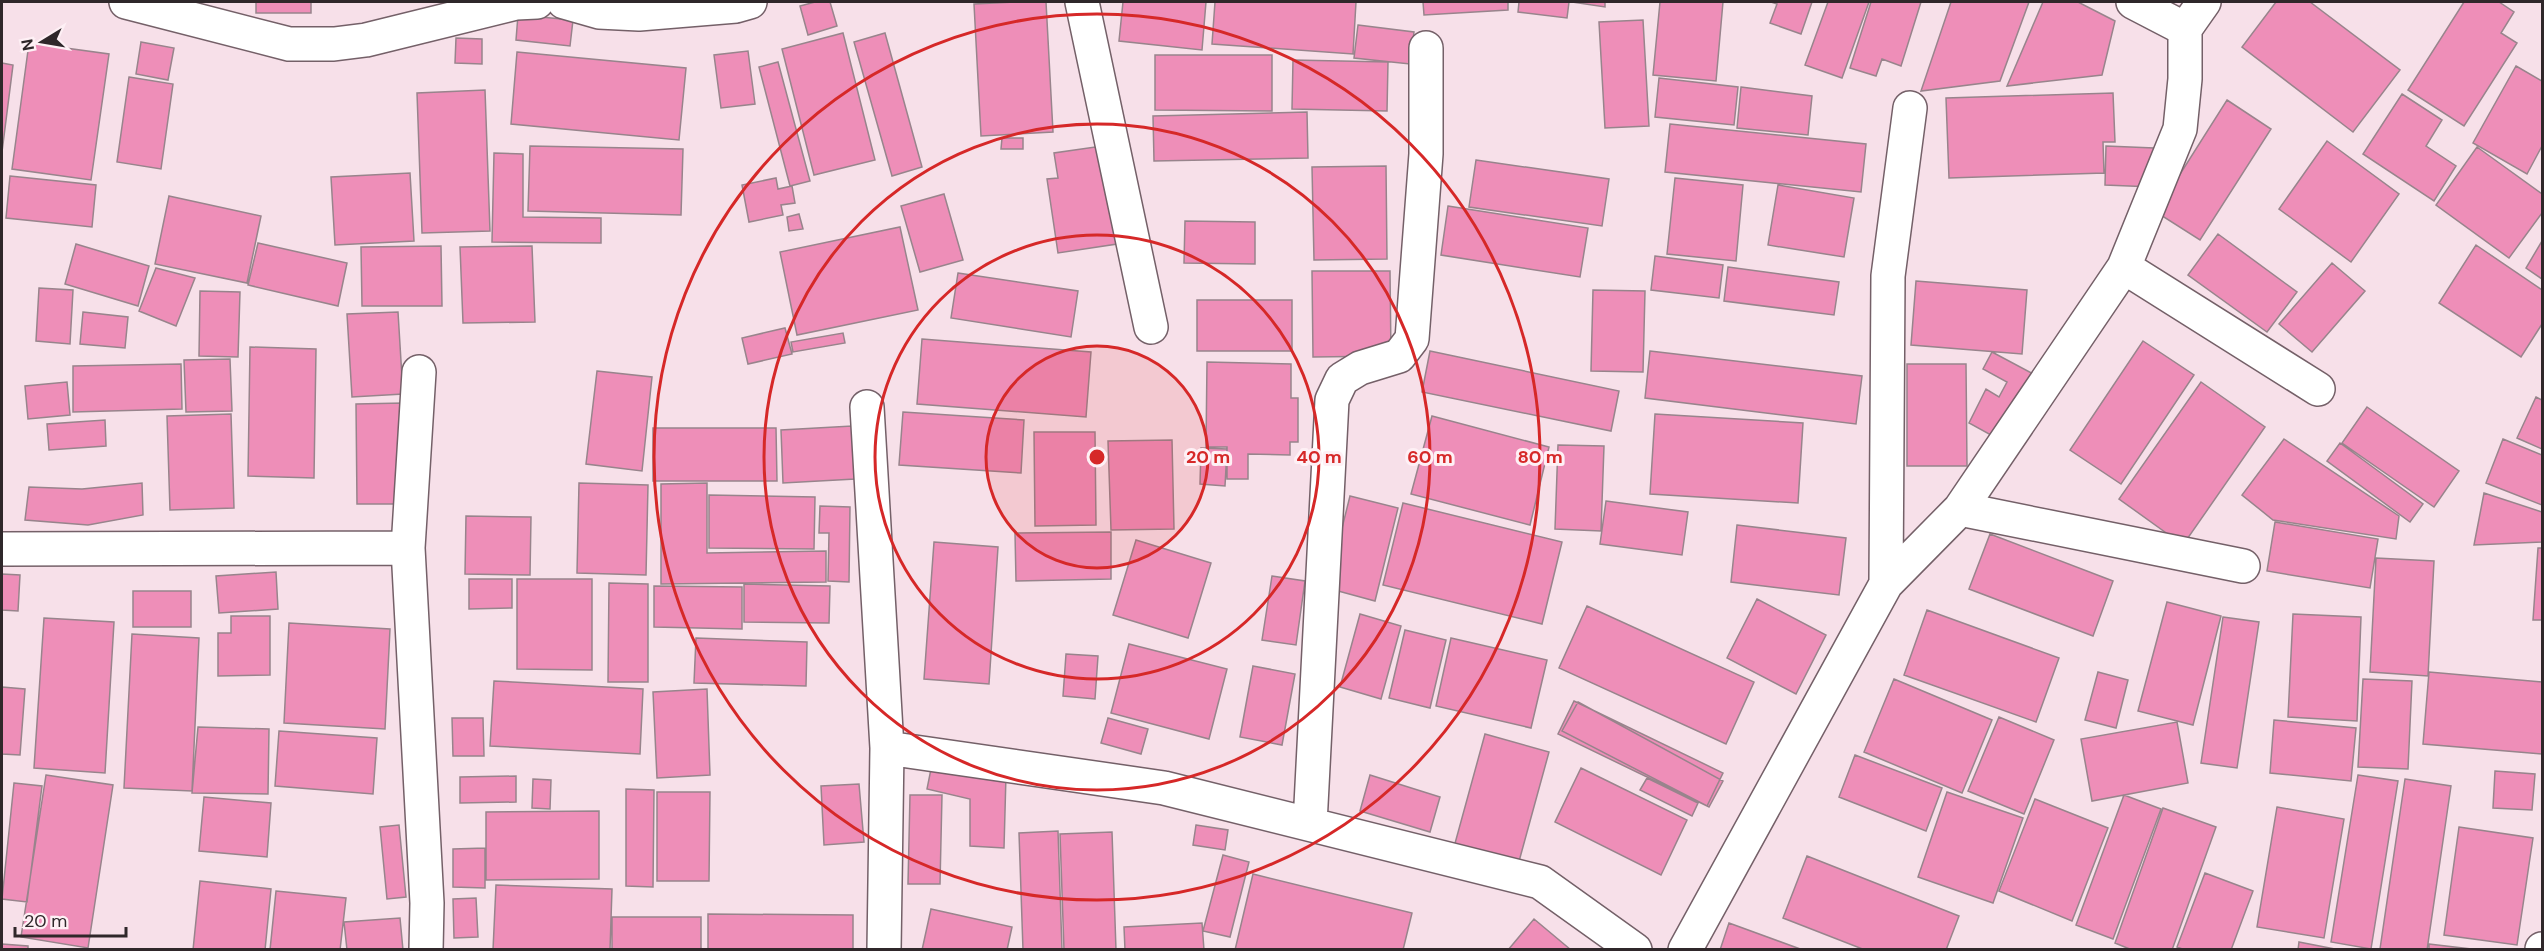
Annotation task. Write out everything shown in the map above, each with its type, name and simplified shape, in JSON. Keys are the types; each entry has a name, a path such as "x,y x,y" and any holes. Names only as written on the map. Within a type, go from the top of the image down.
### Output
{"street":[{"path":"126,2 289,44 334,44 366,40 516,3 537,2"},
{"path":"564,2 600,12 639,14 736,6 750,2"},
{"path":"1082,2 1152,327"},
{"path":"2133,2 2185,29"},
{"path":"1685,950 1886,584 1960,509 2124,267 2180,129 2186,79 2185,29 2204,2"},
{"path":"1310,824 1332,400 1342,379 1360,368 1400,356 1412,339 1426,154 1426,48"},
{"path":"1886,584 1888,276 1910,108"},
{"path":"2124,267 2318,389"},
{"path":"419,372 408,548 427,903 426,950"},
{"path":"867,407 887,748 884,950"},
{"path":"1960,509 2243,566"},
{"path":"2,549 408,548"},
{"path":"887,748 1164,788 1540,882 1635,950"}],"building":[{"path":"256,2 311,2 311,13 256,13"},
{"path":"815,2 830,2 837,26 808,35 800,6"},
{"path":"1046,2 1053,132 981,136 974,4"},
{"path":"1123,2 1206,2 1202,50 1119,41"},
{"path":"1215,2 1356,2 1353,54 1212,44"},
{"path":"1423,2 1508,2 1508,10 1424,15"},
{"path":"1519,2 1569,2 1567,18 1518,12"},
{"path":"1572,2 1605,2 1605,7"},
{"path":"1660,2 1723,2 1716,81 1653,75"},
{"path":"1771,2 1812,2 1801,34 1770,23 1777,4"},
{"path":"1828,2 1869,2 1842,78 1805,65"},
{"path":"1871,2 1921,2 1901,66 1882,59 1876,76 1850,68"},
{"path":"1951,2 2029,2 2000,81 1921,91"},
{"path":"2043,2 2078,2 2115,21 2102,75 2007,86"},
{"path":"2276,2 2310,2 2400,70 2353,132 2242,47"},
{"path":"2464,2 2499,2 2514,12 2501,33 2517,43 2464,126 2408,90"},
{"path":"518,15 573,20 570,46 516,40"},
{"path":"1643,20 1649,126 1605,128 1599,22"},
{"path":"1358,25 1414,32 1410,64 1354,58"},
{"path":"843,33 875,160 814,175 782,49"},
{"path":"885,33 922,167 892,176 854,42"},
{"path":"456,38 482,39 482,64 455,63"},
{"path":"141,42 174,48 168,80 136,74"},
{"path":"29,43 109,54 91,180 12,169"},
{"path":"748,51 755,104 721,108 714,55"},
{"path":"517,52 686,68 679,140 511,124"},
{"path":"1155,55 1272,55 1272,111 1155,110"},
{"path":"1293,60 1388,62 1387,111 1292,109"},
{"path":"778,62 810,181 790,186 759,67"},
{"path":"2,63 13,65 2,152"},
{"path":"2516,66 2542,81 2542,146 2527,174 2473,143"},
{"path":"129,77 173,84 161,169 117,162"},
{"path":"1659,78 1738,87 1734,125 1655,117"},
{"path":"1741,87 1812,96 1808,135 1737,128"},
{"path":"485,90 490,231 422,233 417,93"},
{"path":"2113,93 2115,142 2103,142 2104,173 1949,178 1946,98"},
{"path":"2402,94 2442,120 2426,146 2456,166 2434,201 2363,154"},
{"path":"2227,100 2271,129 2200,240 2156,212"},
{"path":"1307,112 1308,158 1154,161 1153,116"},
{"path":"1670,124 1866,144 1861,192 1665,172"},
{"path":"1002,138 1023,138 1023,149 1001,149"},
{"path":"2327,141 2399,194 2351,262 2279,209"},
{"path":"530,146 683,149 681,215 528,211"},
{"path":"1102,146 1117,244 1058,253 1047,179 1058,178 1054,153"},
{"path":"2106,146 2154,148 2153,187 2105,185"},
{"path":"2477,147 2542,194 2542,213 2509,258 2436,205"},
{"path":"494,153 523,154 523,217 601,218 601,243 492,242"},
{"path":"1476,160 1609,179 1602,226 1469,207"},
{"path":"1386,166 1387,259 1314,260 1312,167"},
{"path":"410,173 414,241 335,245 331,177"},
{"path":"10,176 96,185 92,227 6,218"},
{"path":"776,178 778,189 792,186 795,203 781,205 783,215 749,222 742,185"},
{"path":"1675,178 1743,185 1736,261 1667,254"},
{"path":"1778,185 1854,198 1844,257 1768,245"},
{"path":"944,194 963,260 920,272 901,206"},
{"path":"169,196 261,216 247,283 155,264"},
{"path":"1448,206 1588,228 1580,277 1441,255"},
{"path":"799,214 803,229 789,231 787,217"},
{"path":"1185,221 1255,222 1255,264 1184,263"},
{"path":"900,227 918,310 797,335 780,252"},
{"path":"2218,234 2297,292 2267,332 2188,275"},
{"path":"2542,241 2542,279 2526,268"},
{"path":"258,243 347,263 338,306 248,285"},
{"path":"76,244 149,266 138,306 65,284"},
{"path":"2476,245 2542,290 2542,324 2521,357 2439,303"},
{"path":"441,246 442,306 362,306 361,247"},
{"path":"532,246 535,322 463,323 460,247"},
{"path":"1655,256 1723,265 1719,298 1651,290"},
{"path":"2332,263 2365,291 2312,352 2279,324"},
{"path":"1728,267 1839,282 1834,315 1724,301"},
{"path":"156,268 195,278 176,326 139,311"},
{"path":"1312,271 1390,271 1391,356 1313,357"},
{"path":"958,273 1078,291 1071,337 951,318"},
{"path":"1916,281 2027,290 2022,354 1911,345"},
{"path":"39,288 73,290 70,344 36,341"},
{"path":"1593,290 1645,291 1643,372 1591,371"},
{"path":"200,291 240,292 238,357 199,356"},
{"path":"1197,300 1292,300 1292,351 1197,351"},
{"path":"83,312 128,317 125,348 80,344"},
{"path":"398,312 403,394 352,397 347,314"},
{"path":"785,328 792,354 748,364 742,338"},
{"path":"843,333 845,343 793,352 791,342"},
{"path":"922,339 1091,352 1086,417 917,404"},
{"path":"2143,341 2194,375 2121,484 2070,450"},
{"path":"250,347 316,349 314,478 248,476"},
{"path":"1430,351 1619,391 1611,431 1422,392"},
{"path":"1650,351 1862,376 1856,424 1645,398"},
{"path":"1992,352 2035,375 2000,440 1969,423 1986,389 1999,397 2007,382 1983,369"},
{"path":"230,359 232,411 186,412 184,360"},
{"path":"1207,362 1291,364 1291,398 1298,398 1298,442 1290,442 1290,455 1248,454 1248,479 1227,479 1227,447 1206,447"},
{"path":"181,364 182,409 73,412 73,366"},
{"path":"1907,364 1966,364 1967,466 1907,466"},
{"path":"597,371 652,377 642,471 586,464"},
{"path":"67,382 70,415 28,419 25,386"},
{"path":"2201,382 2265,427 2183,545 2119,499"},
{"path":"2536,397 2542,400 2542,449 2517,438"},
{"path":"403,403 404,504 357,504 356,404"},
{"path":"2367,407 2459,471 2434,507 2342,443"},
{"path":"903,412 1024,420 1021,473 899,465"},
{"path":"231,414 234,508 170,510 167,416"},
{"path":"1655,414 1803,423 1798,503 1650,494"},
{"path":"1432,416 1549,447 1530,525 1411,494"},
{"path":"105,420 106,446 49,450 47,424"},
{"path":"852,426 855,479 783,483 781,430"},
{"path":"653,428 776,428 777,481 653,481"},
{"path":"1034,432 1095,432 1096,525 1035,526"},
{"path":"2284,439 2399,516 2396,539 2273,520 2242,495"},
{"path":"2503,439 2542,455 2542,505 2486,483"},
{"path":"1172,440 1174,529 1111,530 1108,441"},
{"path":"2340,443 2423,504 2410,522 2327,461"},
{"path":"1558,445 1604,446 1601,531 1555,529"},
{"path":"1201,448 1227,449 1225,486 1200,484"},
{"path":"142,483 143,515 88,525 25,520 29,487 82,489"},
{"path":"579,483 648,485 646,575 577,573"},
{"path":"707,483 707,553 826,551 826,582 661,584 661,484"},
{"path":"2484,493 2542,512 2542,542 2474,545"},
{"path":"709,495 815,497 814,549 709,548"},
{"path":"1350,496 1398,508 1375,601 1327,588"},
{"path":"1606,501 1688,512 1682,555 1600,544"},
{"path":"1403,503 1562,542 1542,624 1383,585"},
{"path":"820,506 850,507 849,582 828,581 829,533 819,533"},
{"path":"466,516 531,517 530,575 465,574"},
{"path":"2275,522 2378,539 2370,588 2267,571"},
{"path":"1737,525 1846,538 1839,595 1731,582"},
{"path":"1111,532 1111,579 1016,581 1015,533"},
{"path":"1990,534 2113,581 2093,636 1969,589"},
{"path":"1136,540 1211,563 1188,638 1113,615"},
{"path":"934,542 998,547 989,684 924,679"},
{"path":"2538,548 2542,548 2542,620 2533,620"},
{"path":"2376,558 2434,561 2428,676 2370,672"},
{"path":"276,572 278,609 219,613 216,576"},
{"path":"2,574 20,575 18,611 2,610"},
{"path":"1272,576 1305,581 1296,645 1262,640"},
{"path":"469,579 512,579 512,608 469,609"},
{"path":"517,579 592,579 592,670 517,669"},
{"path":"609,583 648,584 648,682 608,682"},
{"path":"744,584 830,586 829,623 744,622"},
{"path":"654,586 742,587 742,629 654,627"},
{"path":"133,591 191,591 191,627 133,627"},
{"path":"1757,599 1826,635 1796,694 1727,658"},
{"path":"2167,602 2221,616 2193,725 2138,711"},
{"path":"1587,606 1754,682 1726,744 1559,668"},
{"path":"1927,610 2059,658 2036,722 1904,675"},
{"path":"1360,614 1401,626 1381,699 1340,687"},
{"path":"2293,614 2361,617 2357,721 2288,717"},
{"path":"231,616 270,616 270,675 218,676 218,633 231,633"},
{"path":"2223,617 2259,622 2237,768 2201,763"},
{"path":"44,618 114,622 105,773 34,768"},
{"path":"289,623 390,629 385,729 284,723"},
{"path":"1405,630 1446,640 1430,708 1389,698"},
{"path":"132,634 199,638 192,791 124,788"},
{"path":"696,638 807,642 806,686 694,683"},
{"path":"1451,638 1547,660 1531,728 1436,706"},
{"path":"1129,644 1227,669 1209,739 1111,713"},
{"path":"1066,654 1098,656 1095,699 1063,696"},
{"path":"1253,666 1295,674 1282,745 1240,737"},
{"path":"2098,672 2128,680 2116,728 2085,720"},
{"path":"2429,672 2542,682 2542,754 2423,744"},
{"path":"1894,679 1992,720 1962,793 1864,752"},
{"path":"2363,679 2412,681 2408,769 2358,767"},
{"path":"494,681 643,689 640,754 490,746"},
{"path":"2,687 25,689 20,755 2,754"},
{"path":"707,689 710,775 657,778 653,692"},
{"path":"1574,701 1723,773 1707,806 1558,734"},
{"path":"1578,702 1723,781 1709,807 1562,731"},
{"path":"1999,717 2054,740 2024,814 1968,791"},
{"path":"452,718 483,718 484,756 453,756"},
{"path":"1108,718 1148,729 1141,754 1101,743"},
{"path":"2274,720 2356,728 2351,781 2270,773"},
{"path":"2177,722 2188,783 2092,801 2081,739"},
{"path":"198,727 269,729 268,794 192,793"},
{"path":"279,731 377,738 373,794 275,786"},
{"path":"1485,734 1549,752 1518,865 1454,847"},
{"path":"1855,755 1942,788 1926,831 1839,797"},
{"path":"933,759 1006,775 1004,848 970,846 970,799 927,789"},
{"path":"1581,768 1687,820 1661,875 1555,822"},
{"path":"2495,771 2535,774 2532,810 2493,808"},
{"path":"46,775 113,785 88,948 21,937"},
{"path":"1370,775 1440,797 1430,832 1360,811"},
{"path":"2358,775 2398,781 2371,949 2331,942"},
{"path":"516,776 516,802 460,803 460,777"},
{"path":"1647,778 1698,803 1692,816 1640,790"},
{"path":"533,779 551,780 550,809 532,808"},
{"path":"2405,779 2451,786 2427,950 2382,950 2380,949"},
{"path":"14,783 42,786 27,902 2,899"},
{"path":"859,784 864,842 824,845 821,786"},
{"path":"626,789 654,790 653,887 626,886"},
{"path":"657,792 710,792 709,881 657,881"},
{"path":"1947,792 2023,818 1993,903 1918,877"},
{"path":"910,795 942,795 940,884 908,884"},
{"path":"2124,795 2161,809 2113,939 2076,925"},
{"path":"204,797 271,803 267,857 199,851"},
{"path":"2035,799 2108,828 2072,921 1999,891"},
{"path":"2277,807 2344,819 2324,938 2257,927"},
{"path":"2163,808 2216,827 2172,950 2132,950 2115,943"},
{"path":"599,811 599,879 486,880 486,812"},
{"path":"399,825 406,897 387,899 380,827"},
{"path":"1196,825 1228,830 1225,850 1193,845"},
{"path":"2459,827 2533,838 2517,945 2444,935"},
{"path":"1058,831 1062,950 1023,950 1019,833"},
{"path":"1112,832 1116,950 1064,950 1060,834"},
{"path":"485,848 485,888 453,887 453,849"},
{"path":"1223,855 1249,862 1230,937 1203,931"},
{"path":"1807,856 1959,916 1946,950 1865,950 1783,918"},
{"path":"2205,873 2253,891 2231,950 2185,950 2177,947"},
{"path":"1253,874 1412,913 1403,950 1235,950"},
{"path":"200,881 271,889 265,950 193,950"},
{"path":"496,885 612,889 610,950 493,950"},
{"path":"276,891 346,898 340,950 270,950"},
{"path":"476,898 478,937 454,938 453,899"},
{"path":"931,909 1012,927 1007,950 922,950"},
{"path":"708,914 853,915 853,950 708,950"},
{"path":"612,917 701,917 701,950 612,950"},
{"path":"400,918 403,950 347,950 344,922"},
{"path":"1534,919 1571,950 1508,950"},
{"path":"1202,923 1204,950 1125,950 1124,927"},
{"path":"1729,923 1803,950 1720,950"},
{"path":"2299,942 2340,950 2298,950"},
{"path":"2,944 28,946 28,950 2,950"},
{"path":"2429,944 2471,949 2471,950 2429,950"}]}
